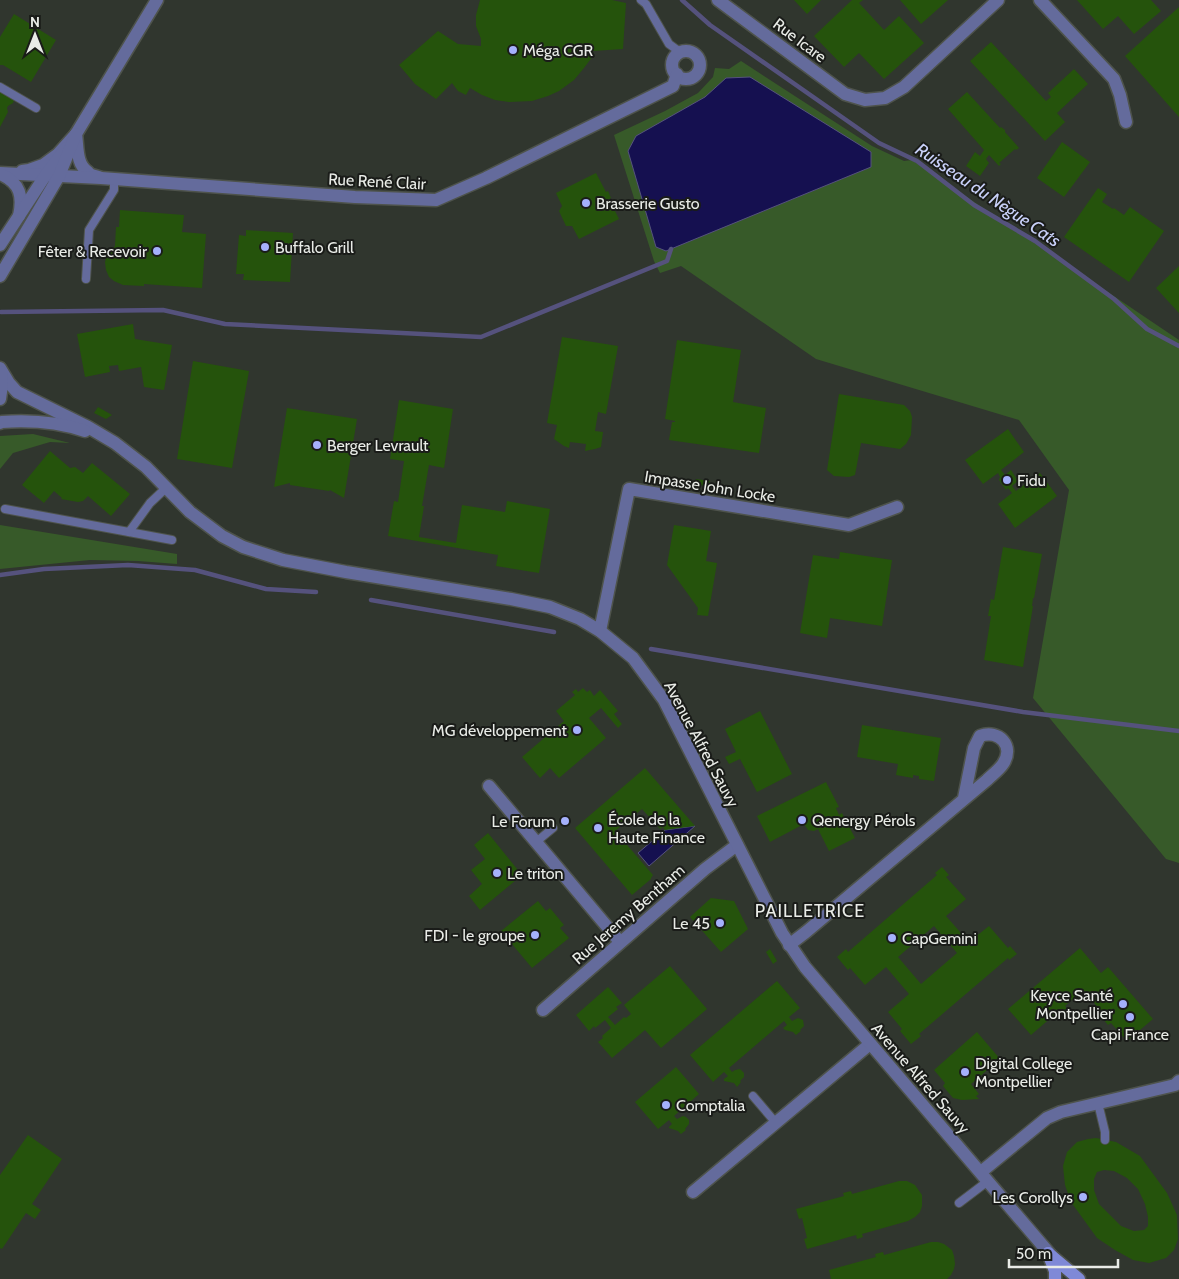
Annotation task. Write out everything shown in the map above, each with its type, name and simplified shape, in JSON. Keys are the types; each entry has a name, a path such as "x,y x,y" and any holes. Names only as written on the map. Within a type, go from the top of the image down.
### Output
{"main road":[{"path":"1048,1252 1055,1271 1055,1279"},
{"path":"1048,1252 1079,1279"}],"street":[{"path":"0,245 45,176 76,134 157,0"},
{"name":"Rue Icare","path":"718,0 845,94 866,100 885,98 904,87 998,0"},
{"path":"1040,0 1114,79 1126,122"},
{"path":"689,51 699,60 700,64 697,73 689,78 680,77 672,67 676,54 680,52 689,51"},
{"name":"Rue René Clair","path":"0,173 101,178 355,197 436,200 479,181 673,86 676,74"},
{"path":"0,173 29,170 44,165 58,154 76,134"},
{"path":"0,276 59,176 76,134"},
{"name":"Rue René Clair","path":"76,134 81,165 88,173 101,178"},
{"path":"0,173 15,184 20,194 19,216"},
{"name":"Rue René Clair","path":"48,195 64,183 101,178"},
{"path":"0,367 2,385 0,399"},
{"name":"Avenue Alfred Sauvy","path":"0,367 8,383 17,392 88,427 115,443 146,467 190,512 222,536 243,547 283,560 550,607 580,619 600,631 633,658 664,700 789,945 805,967 870,1044 985,1176 1071,1279"},
{"name":"Avenue Alfred Sauvy","path":"0,423 22,421 54,423 83,430 115,443"},
{"name":"Impasse John Locke","path":"600,631 629,489 849,525 897,507"},
{"path":"789,945 987,780 1003,764 1008,754 1006,744 1000,737 994,734 980,736 974,748 964,798"},
{"path":"489,786 620,942"},
{"name":"Rue Jeremy Bentham","path":"543,1010 705,869 737,845"},
{"path":"693,1192 870,1044"},
{"path":"985,1176 1046,1118 1061,1112 1174,1085 1179,1081"}],"lane":[{"path":"642,0 670,44 680,52"},
{"path":"0,87 36,108"},
{"path":"86,279 89,230 114,190 114,179"},
{"path":"129,532 150,503 166,488"},
{"path":"5,508 172,540"},
{"path":"536,842 553,828"},
{"path":"753,1096 776,1123"},
{"path":"1098,1103 1105,1140"},
{"path":"959,1203 985,1176"}],"green space":[{"path":"741,61 872,146 904,161 912,160 1179,340 1179,863 1166,859 1033,698 1069,490 1019,420 816,359 681,266 660,273 654,261 614,135 698,93 713,77 715,68 729,69"},
{"path":"33,434 70,443 50,442 13,453 0,469 0,436"},
{"path":"0,525 177,554 177,564 90,560 0,569"}],"shaded area":[{"path":"750,77 871,152 871,167 666,251 656,247 628,151 636,136 705,97 726,78"},
{"path":"695,826 649,866 638,853 665,830"}],"building":[{"name":"Méga CGR","path":"480,0 612,0 626,3 623,49 593,51 593,56 574,80 559,91 532,101 509,102 495,100 470,88 466,95 458,91 452,83 436,99 415,84 399,65 438,31 458,44 481,46 481,39 476,26 476,15"},
{"path":"794,0 821,0 807,14"},
{"path":"852,0 863,0 859,3 884,30 899,16 924,43 884,79 859,53 844,67 814,36"},
{"path":"900,0 948,0 921,24"},
{"path":"1077,0 1151,0 1161,11 1134,34 1118,16 1103,29"},
{"path":"1179,7 1179,117 1125,56"},
{"path":"14,14 56,40 31,82 0,65 0,37"},
{"path":"991,42 1046,101 1051,97 1048,93 1074,69 1088,84 1057,113 1065,122 1045,141 970,61"},
{"path":"0,89 13,96 14,100 8,106 8,112 0,127"},
{"path":"967,92 1000,128 1005,130 1019,148 1015,149 999,163 1001,164 999,166 989,155 986,159 989,163 980,176 966,166 975,152 980,156 984,150 948,109"},
{"path":"1062,142 1090,162 1064,197 1037,178"},
{"name":"Brasserie Gusto","path":"596,173 606,192 608,191 611,198 609,199 619,219 579,239 572,226 566,226 559,211 562,206 556,193"},
{"path":"1098,188 1107,194 1102,202 1124,215 1130,207 1164,231 1129,282 1064,237"},
{"name":"Fêter & Recevoir","path":"120,210 184,215 182,232 206,234 202,288 144,284 144,286 123,285 109,277 105,262 107,255 115,246 116,227 119,227"},
{"name":"Buffalo Grill","path":"246,230 293,233 290,282 243,280 244,274 236,274 239,235 246,236"},
{"path":"1179,266 1179,313 1156,288"},
{"path":"133,324 135,339 172,345 164,390 144,387 141,367 119,371 118,365 109,366 110,372 85,377 77,334"},
{"path":"562,337 618,346 606,414 598,412 595,431 603,432 601,447 595,449 585,451 586,444 570,442 569,448 564,446 554,439 557,425 547,423"},
{"path":"677,340 741,350 733,402 766,408 759,453 669,440 672,422 675,421 665,419"},
{"path":"193,361 249,371 232,468 177,459"},
{"path":"839,394 904,405 910,411 912,417 911,435 906,444 900,449 861,443 855,475 849,477 834,476 827,470"},
{"path":"399,400 453,409 444,468 429,465 419,537 456,543 462,505 505,512 507,501 550,509 539,573 496,566 498,555 388,536 394,501 398,502 404,461 390,459"},
{"path":"98,407 112,415 106,419 94,413"},
{"name":"Berger Levrault","path":"287,408 357,419 344,498 330,490 290,485 290,483 274,487"},
{"path":"1008,429 1024,452 1001,470 1005,475 1011,470 1018,481 1012,486 1016,491 1040,473 1057,496 1015,528 998,504 1012,493 1008,488 1006,490 999,480 998,473 983,484 965,460"},
{"path":"50,451 70,468 75,467 83,473 92,463 130,494 111,516 88,496 83,501 78,502 61,499 54,491 44,503 22,485"},
{"path":"696,479 710,481 709,487 695,484"},
{"path":"674,525 711,531 706,561 717,563 708,616 697,615 698,608 667,565"},
{"path":"1003,547 1042,554 1033,598 1023,667 984,660 991,616 988,616 991,599 994,600"},
{"path":"840,552 892,560 882,626 830,618 827,638 800,633 813,555 839,559"},
{"name":"MG développement","path":"583,688 587,692 590,690 594,696 600,690 618,711 614,714 622,724 618,728 601,708 589,718 606,738 559,778 550,768 540,778 522,757 564,721 556,711 575,695 572,692 576,689 578,692"},
{"path":"760,711 792,774 757,792 740,759 729,764 725,757 736,752 725,729"},
{"path":"862,725 941,738 934,781 919,779 919,776 913,775 913,778 896,775 898,764 857,757"},
{"path":"645,768 695,826 665,830 663,827 660,829 642,809 615,831 653,875 651,879 632,895 575,828"},
{"name":"Qenergy Pérols","path":"826,782 839,807 836,808 839,815 842,813 855,838 829,851 818,829 814,831 808,830 804,824 770,842 757,816"},
{"name":"Le triton","path":"488,833 522,875 480,910 469,896 482,884 471,870 485,859 474,845"},
{"path":"942,867 949,875 946,877 966,899 946,916 969,942 989,926 1008,948 1010,946 1017,954 1009,960 1008,958 919,1034 921,1036 911,1044 888,1012 909,994 886,967 865,985 837,957 846,949 848,952 937,875 935,873","holes":["934,926 957,953 921,984 898,957"]},
{"name":"Le 45","path":"711,898 734,901 748,929 721,952 690,917"},
{"name":"FDI - le groupe","path":"538,901 546,911 550,908 564,925 560,928 569,938 532,968 501,931"},
{"path":"1080,948 1101,973 1108,967 1153,1019 1127,1041 1111,1023 1108,1025 1098,1013 1101,1011 1083,990 1065,1006 1067,1008 1055,1018 1053,1016 1031,1035 1008,1009"},
{"path":"770,949 777,961 773,964 766,952"},
{"path":"670,966 707,1009 661,1048 645,1030 612,1058 598,1042 611,1028 605,1020 589,1031 576,1015 608,987 622,1003 608,1017 615,1025 631,1014 624,1005"},
{"path":"777,981 800,1008 789,1017 792,1021 798,1018 803,1020 804,1026 801,1031 796,1035 785,1030 783,1028 787,1025 784,1021 729,1068 732,1072 740,1069 744,1073 744,1077 737,1087 734,1083 724,1081 728,1076 724,1072 713,1082 690,1055"},
{"path":"977,1032 1000,1059 971,1084 979,1094 976,1096 979,1099 962,1100 953,1098 943,1086 945,1083 934,1070"},
{"path":"676,1067 699,1094 674,1116 677,1119 683,1116 689,1120 686,1130 681,1134 669,1128 672,1124 669,1120 658,1129 635,1102"},
{"path":"28,1135 62,1159 32,1204 41,1210 35,1219 26,1213 2,1249 0,1248 0,1175"},
{"name":"Les Corollys","path":"1096,1138 1116,1142 1140,1156 1167,1193 1177,1215 1178,1239 1174,1250 1166,1258 1149,1263 1133,1260 1115,1250 1097,1238 1071,1202 1065,1185 1063,1166 1067,1152 1077,1142","holes":["1104,1170 1114,1171 1127,1178 1138,1189 1145,1204 1148,1217 1148,1226 1144,1230 1134,1231 1121,1226 1099,1204 1094,1190 1094,1179 1097,1172"]},
{"path":"899,1181 907,1181 915,1185 922,1195 922,1206 920,1212 915,1217 908,1221 862,1234 863,1237 857,1239 856,1235 807,1249 804,1239 807,1238 802,1218 799,1219 796,1209 844,1196 843,1193 851,1191 852,1194"},
{"path":"931,1242 944,1244 952,1250 955,1264 951,1275 947,1279 831,1279 829,1270 876,1257 875,1254 883,1252 884,1255"}],"waterway":[{"name":"Ruisseau du Nègue Cats","path":"682,0 710,25 879,143 917,161 974,205 1035,241 1114,299 1147,329 1179,346"},
{"path":"1,312 163,310 225,324 481,337 667,261 671,249"},
{"path":"0,575 44,569 128,565 195,570 266,589 316,592"},
{"path":"371,600 554,632"},
{"path":"651,649 1023,712 1179,731"}],"place":[{"name":"Méga CGR","path":"513,50"},
{"name":"Brasserie Gusto","path":"586,203"},
{"name":"Buffalo Grill","path":"265,247"},
{"name":"Fêter & Recevoir","path":"157,251"},
{"name":"Berger Levrault","path":"317,445"},
{"name":"Fidu","path":"1007,480"},
{"name":"MG développement","path":"577,730"},
{"name":"Qenergy Pérols","path":"802,820"},
{"name":"Le Forum","path":"565,821"},
{"name":"École de la Haute Finance","path":"598,828"},
{"name":"Le triton","path":"497,873"},
{"name":"Le 45","path":"720,923"},
{"name":"FDI - le groupe","path":"535,935"},
{"name":"CapGemini","path":"892,938"},
{"name":"Keyce Santé Montpellier","path":"1123,1004"},
{"name":"Capi France","path":"1130,1017"},
{"name":"Digital College Montpellier","path":"965,1072"},
{"name":"Comptalia","path":"666,1105"},
{"name":"Les Corollys","path":"1083,1197"}],"district":[{"name":"PAILLETRICE","path":"810,911"}]}
